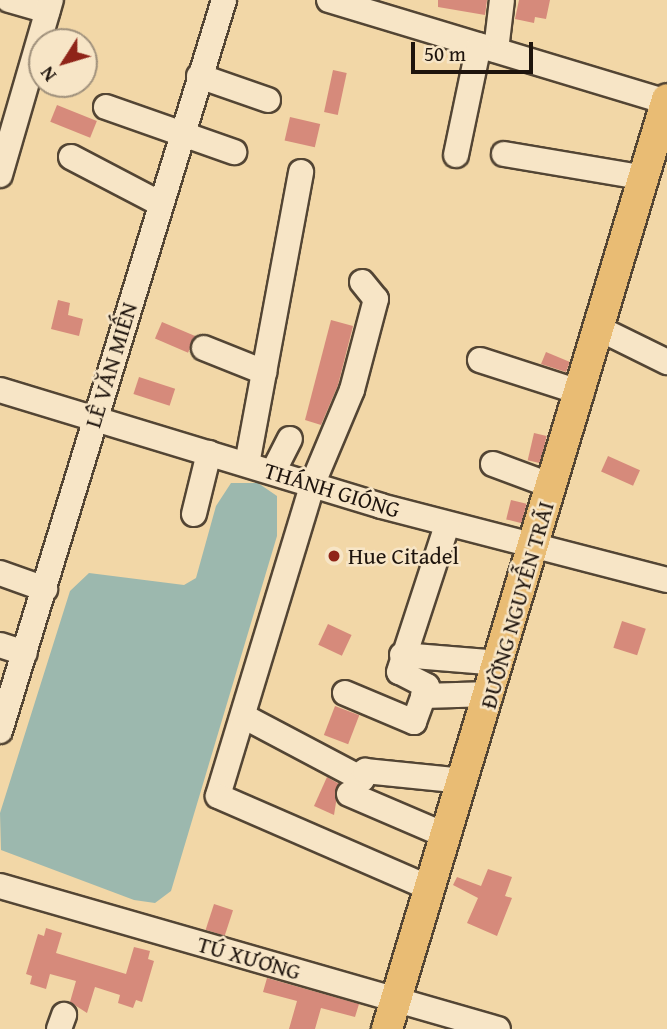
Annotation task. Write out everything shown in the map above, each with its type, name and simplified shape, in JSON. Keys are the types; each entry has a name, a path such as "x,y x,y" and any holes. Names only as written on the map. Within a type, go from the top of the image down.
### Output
{"main road":[{"name":"ĐƯỜNG NGUYỄN TRÃI","path":"387,1029 491,694 529,546 582,393 667,101"}],"street":[{"path":"0,175 11,94 49,6 9,0"},
{"name":"LÊ VĂN MIẾN","path":"0,731 45,589 159,203 224,0"},
{"path":"329,0 667,101"},
{"path":"456,155 502,0"},
{"path":"199,76 268,100"},
{"path":"106,107 234,152"},
{"path":"504,154 646,178"},
{"path":"71,158 159,203"},
{"path":"247,464 301,173"},
{"path":"362,282 376,299 352,390 313,483 218,796 432,889"},
{"path":"600,329 659,350"},
{"path":"204,348 264,372"},
{"path":"480,360 582,393"},
{"name":"THÁNH GIÓNG","path":"0,390 447,525 667,580"},
{"path":"273,472 290,439"},
{"path":"194,514 209,453"},
{"path":"493,464 552,486"},
{"path":"345,693 414,722 427,686 399,672 402,655 447,525"},
{"path":"0,573 45,589"},
{"path":"0,645 25,653"},
{"path":"402,655 500,663"},
{"path":"423,696 491,694"},
{"path":"243,716 362,779 365,771 463,781"},
{"path":"349,794 447,836"},
{"name":"TÚ XƯƠNG","path":"0,886 498,1029"}],"water":[{"path":"231,483 258,483 277,496 277,536 171,891 155,903 134,900 1,850 0,813 70,591 89,573 184,585 196,578 216,506"}],"building":[{"path":"438,0 487,0 485,15 438,7"},
{"path":"519,0 550,0 546,19 535,17 534,23 515,19"},
{"path":"333,70 347,73 338,115 324,112"},
{"path":"57,105 97,121 90,138 50,122"},
{"path":"290,117 320,124 315,147 285,140"},
{"path":"58,300 70,303 68,315 83,319 79,336 51,329"},
{"path":"331,320 353,326 338,385 321,425 305,420"},
{"path":"162,322 195,336 188,353 155,339"},
{"path":"546,352 570,362 566,372 541,364"},
{"path":"139,377 175,389 170,406 133,394"},
{"path":"534,433 547,436 540,463 528,460"},
{"path":"608,456 640,470 633,486 601,472"},
{"path":"511,500 527,504 522,523 506,519"},
{"path":"622,621 646,629 637,655 613,648"},
{"path":"328,624 352,635 342,656 318,645"},
{"path":"335,706 359,715 348,744 324,735"},
{"path":"327,777 339,784 334,815 314,806"},
{"path":"488,869 512,877 505,896 512,898 497,936 467,923 478,898 453,885 457,877 481,886"},
{"path":"214,904 233,910 225,936 206,930"},
{"path":"46,928 62,933 56,953 126,974 134,947 150,951 148,959 154,961 142,1002 136,1000 133,1008 118,1003 120,995 95,987 87,1013 70,1002 76,981 50,974 46,989 30,984 32,976 26,974 38,934 44,936"},
{"path":"267,978 359,1004 355,1017 321,1008 315,1029 289,1029 297,1001 263,992"}],"place":[{"name":"Hue Citadel","path":"334,556"}]}
